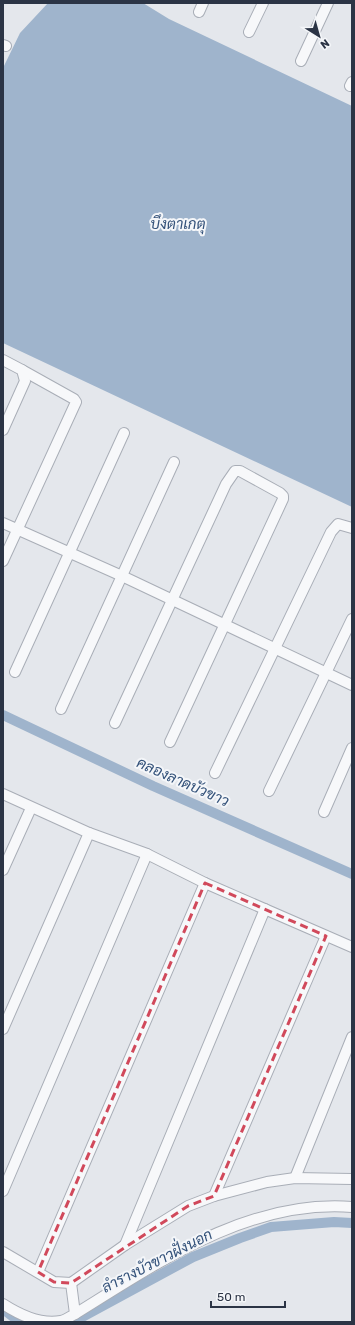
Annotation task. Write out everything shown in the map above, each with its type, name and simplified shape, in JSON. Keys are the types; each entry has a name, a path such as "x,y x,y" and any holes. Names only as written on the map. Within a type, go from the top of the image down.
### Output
{"street":[{"path":"249,32 263,3"},
{"path":"301,61 328,3"},
{"path":"3,360 74,399 76,402 3,561"},
{"path":"3,430 25,381 22,370"},
{"path":"15,672 124,433"},
{"path":"61,709 174,462"},
{"path":"115,723 226,484 235,471 240,471 280,493 284,499 170,742"},
{"path":"3,523 122,576 275,650 352,685"},
{"path":"215,773 335,526 344,524 352,528"},
{"path":"269,791 352,619"},
{"path":"324,812 352,748"},
{"path":"3,794 88,833 147,854 205,883 352,947"},
{"path":"3,870 31,808"},
{"path":"3,1029 88,833"},
{"path":"3,1191 147,854"},
{"path":"38,1272 205,883"},
{"path":"125,1245 265,909"},
{"path":"214,1196 326,936"},
{"path":"295,1178 352,1036"},
{"path":"3,1252 54,1282 71,1283 125,1245 188,1206 214,1196 267,1182 295,1178 352,1179"},
{"path":"3,1304 20,1316 40,1321 61,1321 75,1314 156,1263 225,1229 272,1212 340,1206 352,1207"},
{"path":"71,1283 75,1314"}],"highlighted area":[{"path":"205,883 326,936 214,1196 188,1206 71,1283 54,1282 38,1272"}],"water":[{"name":"บึงตาเกตุ","path":"48,3 143,3 169,19 352,106 352,507 3,343 3,68 20,33"}],"waterway":[{"name":"คลองลาดบัวขาว","path":"3,715 153,786 352,874"},
{"name":"ลำรางบัวขาวฝั่งนอก","path":"73,1322 193,1257 240,1238 271,1227 334,1222 352,1223"},
{"name":"ลำรางบัวขาวฝั่งนอก","path":"3,1309 16,1319 30,1322"}]}
